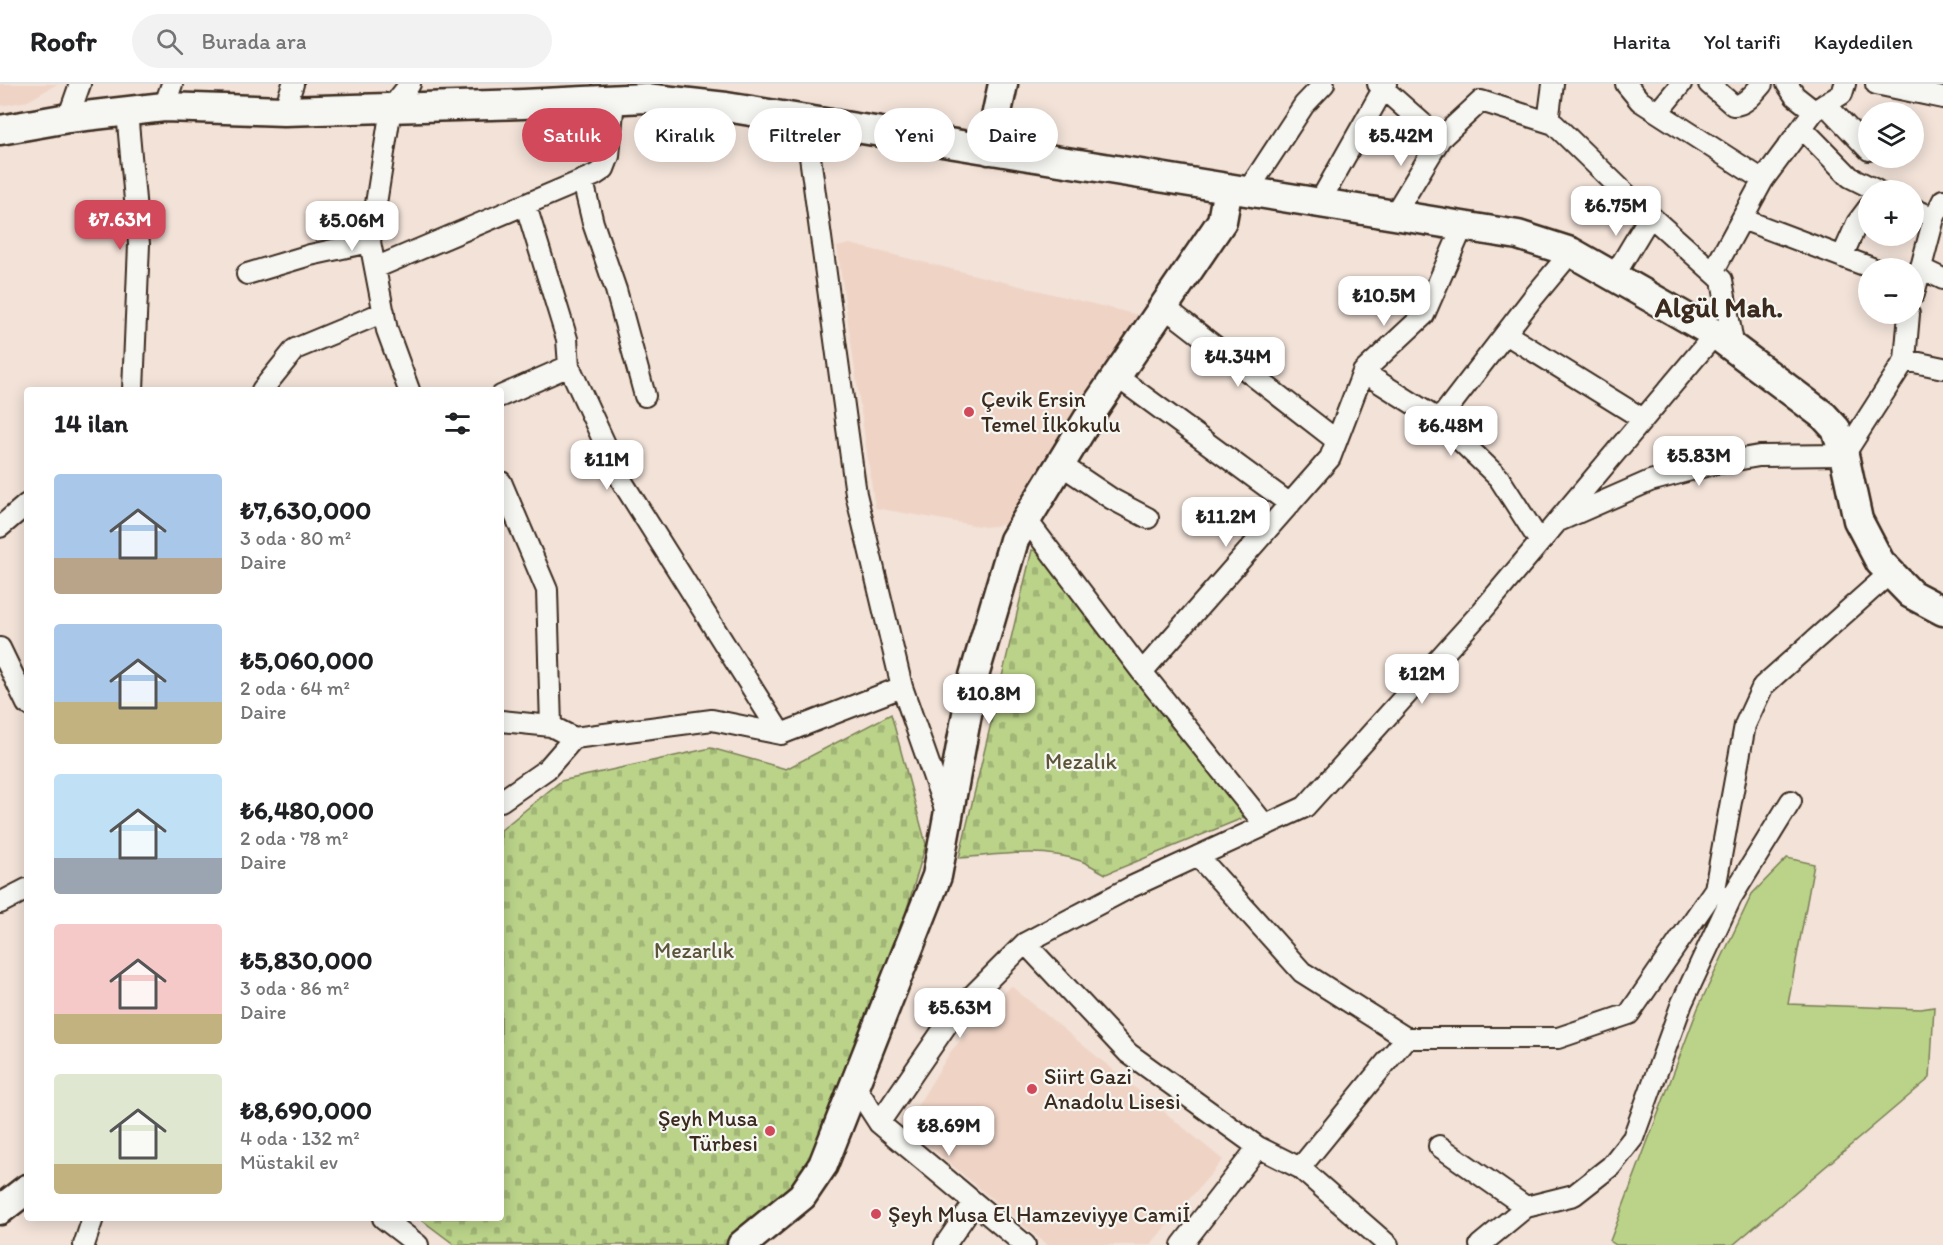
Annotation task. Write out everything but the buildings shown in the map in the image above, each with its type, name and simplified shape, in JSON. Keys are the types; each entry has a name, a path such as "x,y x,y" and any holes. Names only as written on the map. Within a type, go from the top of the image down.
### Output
{"main road":[{"path":"998,108 1003,84"},
{"path":"0,130 68,118 126,112 168,96 284,111 614,99 657,99 748,111"},
{"path":"862,129 967,146"},
{"path":"1058,161 1518,235 1571,252 1725,341 1824,416 1836,429 1858,520 1880,562 1911,594 1943,611"},
{"path":"742,1245 802,1196 823,1165 937,876 974,676 1014,540 1116,376 1222,221 1237,190"},
{"path":"0,1210 24,1191"}],"street":[{"path":"68,118 80,84"},
{"path":"284,111 293,84"},
{"path":"408,387 387,330 370,242 392,108 410,84"},
{"path":"1548,122 1553,84"},
{"path":"1626,84 1640,101 1763,180"},
{"path":"1658,112 1681,84"},
{"path":"1709,84 1732,105 1745,102 1762,84"},
{"path":"1787,84 1794,96 1820,107 1858,140"},
{"path":"1713,272 1763,180 1820,107 1842,94 1845,84"},
{"path":"1876,84 1943,98"},
{"path":"1318,203 1382,86 1440,139"},
{"path":"1237,190 1304,105 1315,87"},
{"path":"879,1123 954,1014 1025,943 1131,887 1305,807 1483,610 1643,420 1725,341 1722,280 1650,216 1554,124 1480,93 1440,139 1394,215"},
{"path":"375,268 526,206 604,170 609,156 614,99"},
{"path":"126,112 139,244 133,387"},
{"path":"1802,128 1850,177 1856,180 1865,168"},
{"path":"811,162 856,494 902,687 948,817"},
{"path":"583,180 593,223 616,290 645,396"},
{"path":"526,206 567,339 570,366 624,483 781,734"},
{"path":"1923,258 1938,209"},
{"path":"1614,276 1650,216"},
{"path":"1742,219 1858,263"},
{"path":"1842,257 1858,222"},
{"path":"1142,672 1330,459 1363,372 1424,315 1463,226"},
{"path":"247,274 310,255 370,242"},
{"path":"1439,420 1571,252"},
{"path":"1924,282 1943,279"},
{"path":"1163,306 1336,440"},
{"path":"264,387 295,349 384,312"},
{"path":"1556,523 1650,481 1713,464 1759,456 1844,455 1905,360 1908,324"},
{"path":"1506,334 1643,420"},
{"path":"1905,360 1943,368"},
{"path":"504,395 570,366"},
{"path":"1363,372 1439,420 1499,478 1540,542"},
{"path":"1116,376 1290,504"},
{"path":"1060,464 1112,499 1148,518"},
{"path":"504,489 547,590 551,726"},
{"path":"0,527 24,507"},
{"path":"1026,519 1142,672 1265,825"},
{"path":"1198,856 1302,972 1406,1038 1558,1038 1629,1014 1715,889 1744,724 1763,686 1890,573"},
{"path":"0,648 24,698"},
{"path":"504,721 551,726 574,738 712,720 781,734 902,687"},
{"path":"504,799 547,769 574,738"},
{"path":"1480,1245 1526,1207 1574,1194 1611,1166 1633,1138 1682,1004 1726,909 1791,801"},
{"path":"0,903 24,891"},
{"path":"1025,943 1128,1053 1258,1148 1300,1168 1388,1245"},
{"path":"1300,1168 1406,1038"},
{"path":"855,1086 879,1123 1025,1245"},
{"path":"1439,1146 1526,1207"},
{"path":"1182,1245 1258,1148"},
{"path":"945,1245 974,1203"},
{"path":"84,1245 92,1221"},
{"path":"387,1221 418,1245"}],"shaded area":[{"path":"0,84 57,84 28,101 0,106"},
{"name":"Çevik Ersin Temel İlkokulu","path":"850,244 1138,315 1008,524 985,527 875,508 837,247"},
{"name":"Siirt Gazi Anadolu Lisesi","path":"1011,986 1223,1160 1150,1245 1047,1245 905,1126 951,1051"}],"green space":[{"name":"Mezalık","path":"1032,550 1040,552 1241,808 1243,818 1106,874 1081,861 1051,854 1020,853 959,858"},
{"name":"Mezarlık","path":"891,714 926,844 855,1086 801,1188 725,1245 455,1245 423,1221 504,1221 504,828 561,781 711,748 786,769"},
{"path":"1787,858 1814,864 1788,1004 1921,1009 1934,1007 1930,1078 1733,1245 1616,1245 1610,1241 1698,1008 1752,894"}],"place":[{"name":"Çevik Ersin Temel İlkokulu","path":"969,412"},
{"name":"Siirt Gazi Anadolu Lisesi","path":"1032,1089"},
{"name":"Şeyh Musa Türbesi","path":"770,1131"},
{"name":"Şeyh Musa El Hamzeviyye Camiİ","path":"876,1214"}],"district":[{"name":"Algül Mah.","path":"1719,307"}]}
